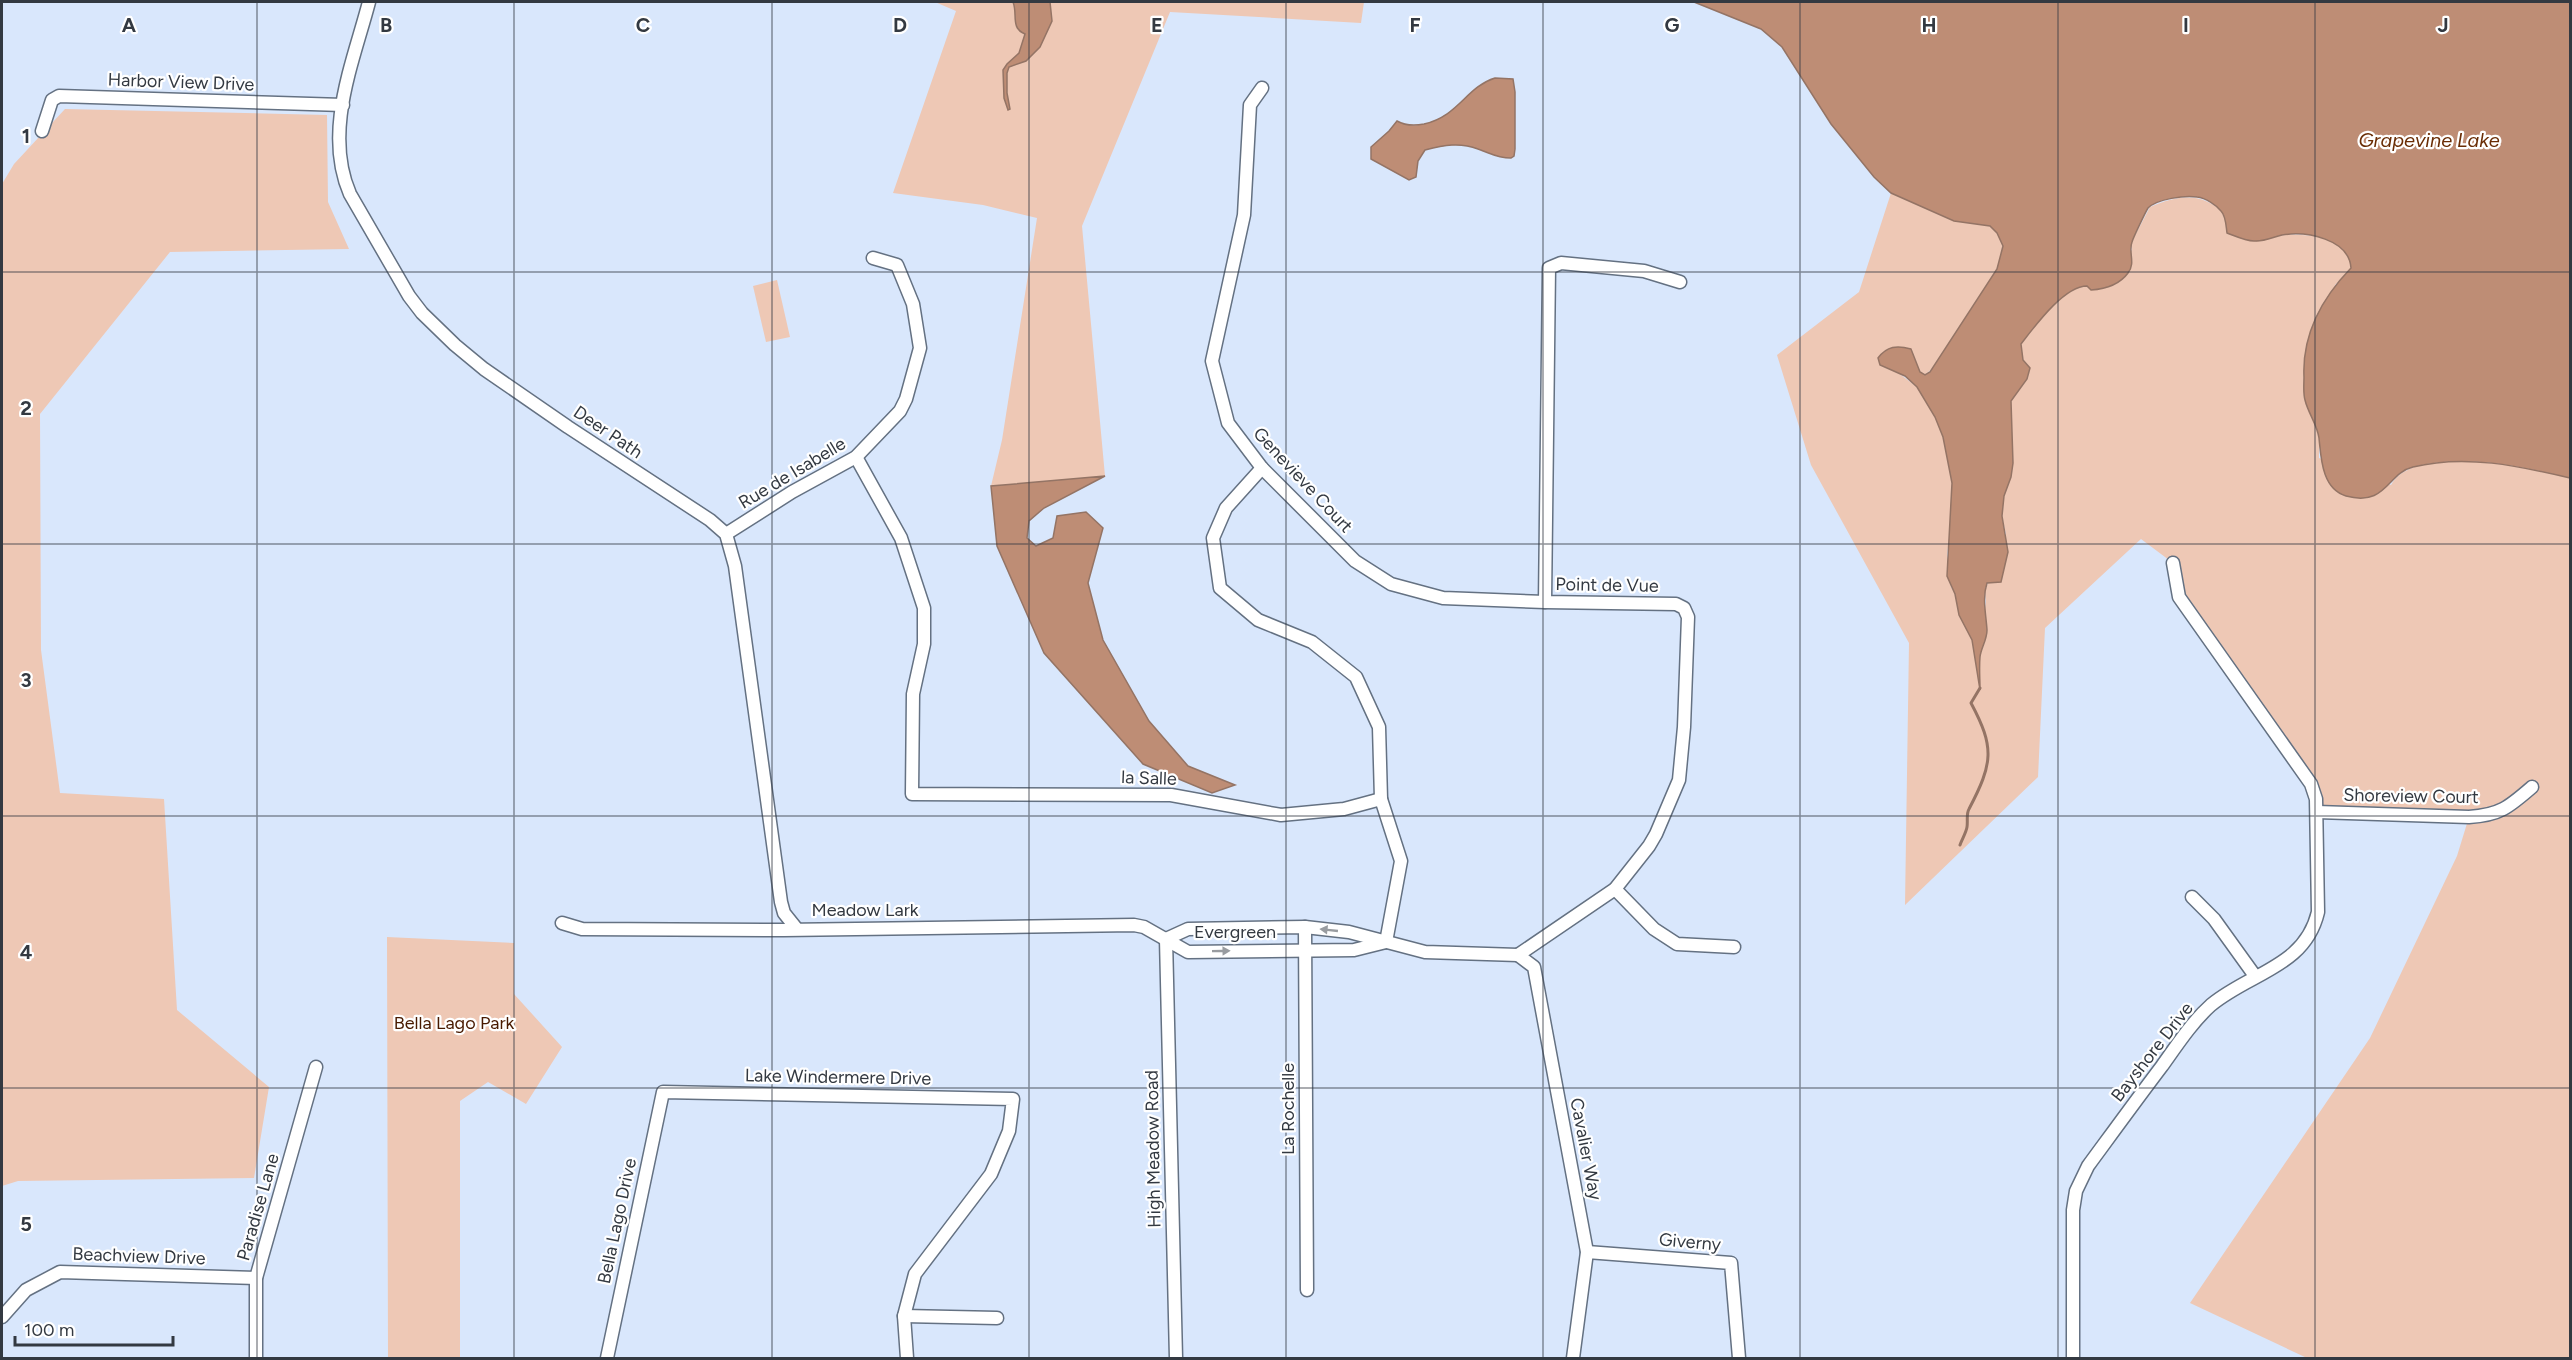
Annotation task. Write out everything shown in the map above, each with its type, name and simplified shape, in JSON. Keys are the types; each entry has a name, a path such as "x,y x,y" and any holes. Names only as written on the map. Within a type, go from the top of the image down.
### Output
{"street":[{"name":"Deer Path","path":"369,2 338,126 339,154 344,180 390,266 422,313 484,369 710,520 726,534"},
{"name":"Genevieve Court","path":"1262,88 1250,105 1244,215 1212,361 1228,423 1262,468 1355,561 1391,584 1443,598 1545,602"},
{"name":"Harbor View Drive","path":"42,131 52,100 59,96 343,105"},
{"name":"Rue de Isabelle","path":"726,534 792,492 856,457 900,411 906,399 920,348 913,304 897,265 873,258"},
{"name":"Point de Vue","path":"1518,954 1615,889 1649,846 1679,780 1684,727 1688,617 1684,608 1676,604 1545,602 1549,268 1561,263 1644,271 1680,282"},
{"name":"la Salle","path":"856,457 901,538 924,608 924,644 913,694 912,794 1171,795 1281,815 1344,809 1381,799"},
{"path":"1262,468 1226,508 1213,538 1220,588 1258,620 1312,642 1356,677 1379,727 1381,799 1401,861 1386,942"},
{"path":"726,534 735,566 781,902 784,912 796,928"},
{"name":"Bayshore Drive","path":"2073,1359 2073,1210 2076,1191 2084,1174 2198,1017 2227,993 2288,959 2301,949 2316,923 2319,912 2317,812 2311,784 2179,597 2173,563"},
{"name":"Shoreview Court","path":"2317,812 2469,817 2491,815 2508,808 2532,787"},
{"path":"1615,889 1654,929 1677,944 1734,947"},
{"path":"2192,897 2214,919 2255,976"},
{"name":"Meadow Lark","path":"562,923 582,929 1134,925 1144,927 1166,939"},
{"name":"Evergreen","path":"1166,939 1188,930 1305,927 1349,932 1425,952 1518,954"},
{"name":"La Rochelle","path":"1305,927 1307,1290"},
{"name":"Evergreen","path":"1166,939 1188,952 1354,950 1386,942"},
{"name":"High Meadow Road","path":"1166,939 1176,1359"},
{"name":"Cavalier Way","path":"1518,954 1533,967 1587,1252 1573,1359"},
{"name":"Paradise Lane","path":"256,1359 256,1278 316,1067"},
{"name":"Lake Windermere Drive","path":"663,1092 1013,1099 1009,1131 991,1174 915,1274 904,1316"},
{"name":"Bella Lago Drive","path":"607,1359 663,1092"},
{"name":"Giverny","path":"1587,1252 1731,1263 1739,1359"},
{"name":"Beachview Drive","path":"2,1317 26,1290 60,1272 256,1278"},
{"path":"907,1359 904,1316 997,1318"}],"green space":[{"path":"935,2 1364,2 1361,23 1170,12 1082,226 1105,476 991,486 1002,440 1037,218 983,205 893,193 956,11"},
{"path":"65,109 327,115 328,202 349,249 170,252 40,414 41,650 60,793 164,799 177,1010 269,1087 254,1178 18,1181 2,1186 2,184 14,164"},
{"path":"1891,193 1954,221 1990,226 1997,233 2003,246 1997,269 1936,365 1925,375 1920,372 1913,361 1897,372 1917,387 1935,417 1943,437 1952,482 1952,518 1947,554 1951,587 1955,594 1959,615 1972,640 1980,686 1980,654 1987,628 1984,615 1985,591 2006,534 2002,517 2004,496 2013,463 2011,401 2027,379 2030,368 2023,361 2021,344 2060,300 2078,288 2087,286 2132,250 2131,243 2150,207 2168,200 2197,198 2208,202 2230,218 2254,241 2282,235 2306,235 2336,244 2349,258 2352,268 2335,285 2315,425 2319,437 2319,458 2391,485 2404,472 2424,464 2448,461 2503,464 2570,478 2570,1358 2307,1358 2190,1303 2370,1038 2457,856 2469,817 2317,812 2316,799 2179,597 2173,563 2141,539 2045,628 2038,777 1905,905 1909,643 1811,465 1777,355 1859,292"},
{"path":"777,280 790,337 766,342 753,286"},
{"name":"Bella Lago Park","path":"387,937 514,943 514,994 562,1047 526,1104 488,1082 460,1101 460,1358 388,1358"}],"water":[{"path":"1013,2 1050,2 1052,21 1040,47 1026,61 1009,67 1007,93 1010,109 1008,110 1004,98 1003,70 1019,53 1025,34 1016,24"},
{"name":"Grapevine Lake","path":"1694,2 2570,2 2570,478 2492,463 2433,463 2404,470 2385,488 2370,497 2346,496 2338,492 2327,480 2324,472 2318,433 2305,400 2304,361 2310,332 2323,304 2351,268 2348,258 2335,244 2314,236 2292,234 2254,241 2227,233 2223,213 2207,200 2179,197 2158,202 2148,208 2135,235 2131,246 2131,265 2125,277 2107,287 2091,290 2087,286 2069,293 2051,308 2021,344 2023,360 2030,368 2027,379 2011,401 2013,463 2004,496 2002,516 2008,552 2001,582 1987,583 1985,600 1987,630 1980,657 1980,690 1972,640 1959,615 1955,594 1947,576 1952,483 1943,437 1935,417 1917,387 1905,376 1880,365 1878,358 1885,351 1893,348 1911,349 1920,372 1925,375 1930,372 1997,269 2003,246 1997,233 1990,226 1954,221 1891,193 1874,177 1831,124 1782,47 1761,29"},
{"path":"1495,78 1513,79 1515,149 1514,156 1511,158 1465,146 1452,145 1425,150 1418,161 1416,177 1409,180 1371,159 1371,147 1397,121 1413,125 1436,120 1446,115 1485,82"},
{"path":"1105,476 1044,508 1029,521 1027,538 1036,546 1053,538 1057,516 1086,512 1103,528 1088,583 1103,640 1149,721 1188,766 1235,785 1212,793 1143,764 1044,653 997,546 991,486"}],"waterway":[{"path":"1960,845 1966,829 1968,811 1987,767 1987,744 1971,703 1980,688"}]}
